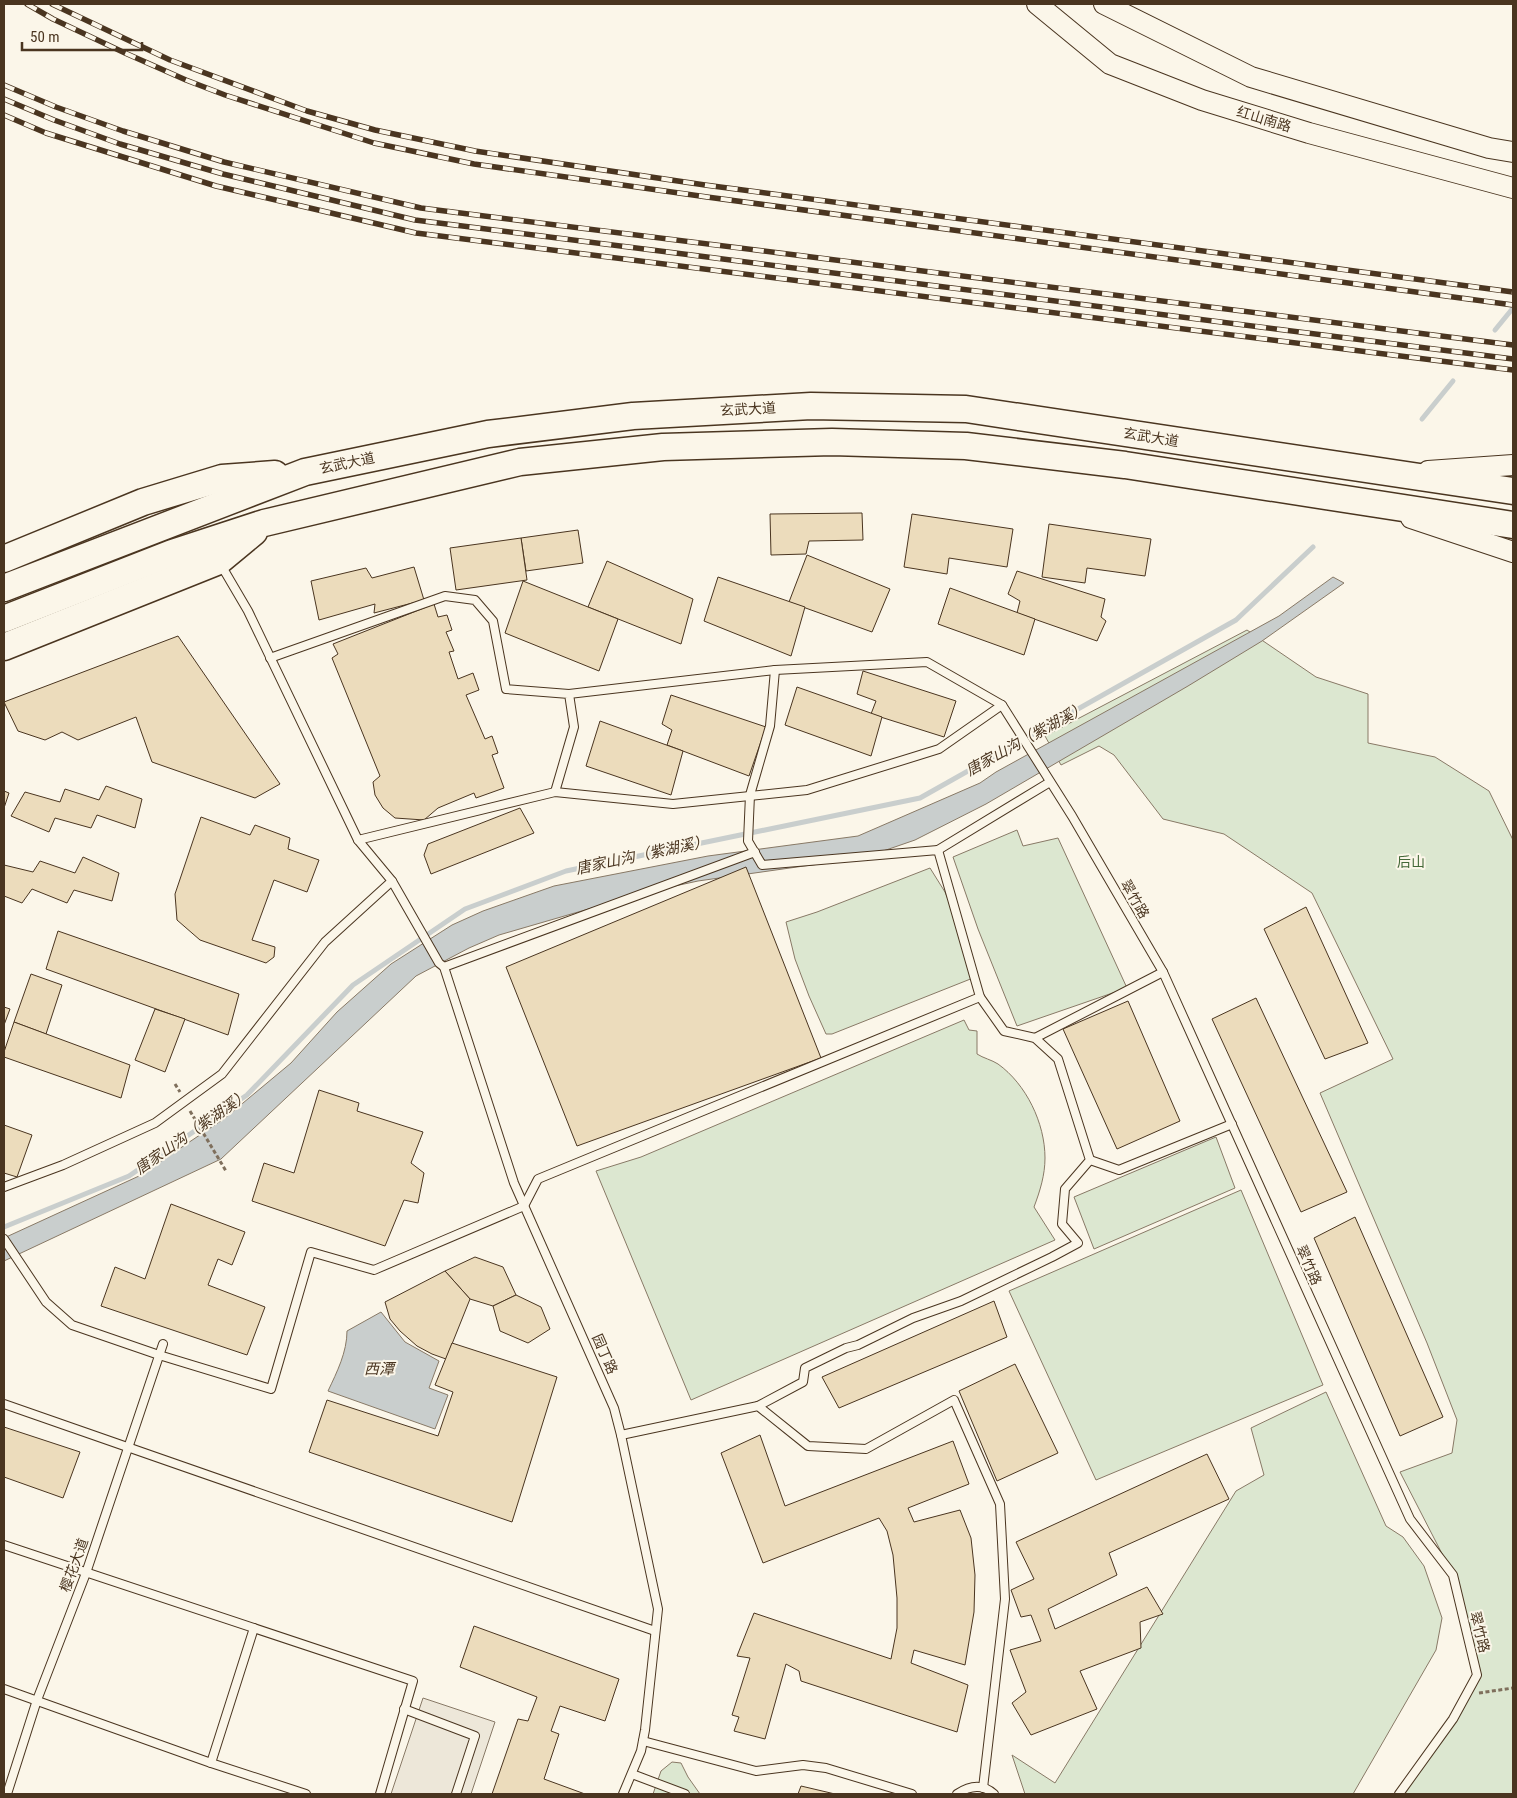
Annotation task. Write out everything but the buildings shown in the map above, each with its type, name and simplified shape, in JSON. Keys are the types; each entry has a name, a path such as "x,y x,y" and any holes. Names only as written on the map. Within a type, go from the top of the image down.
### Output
{"highway":[{"name":"玄武大道","path":"4,588 149,530 305,472 488,434 633,416 811,406 966,409 1513,491"},
{"path":"4,619 172,553 264,523 520,462 663,447 832,442 966,446 1125,465 1513,525"},
{"path":"4,559 143,502 222,478 305,472"},
{"path":"4,647 219,561 264,523"}],"main road":[{"path":"1104,4 1251,77 1489,148 1513,152"},
{"name":"红山南路","path":"1049,8 1110,64 1202,100 1308,133 1513,188"},
{"path":"1394,473 1513,464"},
{"path":"1357,500 1513,552"}],"lane":[{"name":"园丁路","path":"219,561 248,612 358,840 392,881 438,963 444,967 514,1183 614,1408 622,1434 658,1609 643,1741 641,1751 623,1794"},
{"path":"270,658 444,596 474,600 493,621 506,689 569,694 776,670 927,662 1002,705 940,748 807,790 673,804 555,792 358,840"},
{"path":"776,670 770,726 750,796 748,841 762,865 938,850 1050,782"},
{"path":"555,792 574,728 569,694"},
{"name":"翠竹路","path":"1002,705 1072,816 1163,972 1410,1519 1453,1576 1477,1675 1453,1720 1399,1794"},
{"path":"938,850 980,997 1004,1031 1035,1038 1058,1059 1090,1160"},
{"path":"444,967 755,852"},
{"path":"4,1187 63,1165 155,1124 222,1074 325,942 392,881"},
{"path":"1035,1038 1163,972"},
{"path":"4,1239 46,1302 72,1325 159,1355 271,1389 311,1252 374,1270 524,1206 538,1179 980,997"},
{"path":"1090,1160 1119,1170 1232,1124"},
{"path":"622,1434 758,1406 803,1382 805,1368 913,1318 961,1301 1078,1243 1062,1224 1065,1189 1090,1160"},
{"name":"樱花大道","path":"7,1794 37,1700 86,1572 163,1344"},
{"path":"758,1406 808,1446 866,1449 954,1400 1000,1504 1005,1599 983,1788"},
{"path":"4,1404 655,1631"},
{"path":"4,1545 413,1681 380,1794"},
{"path":"211,1763 254,1628"},
{"path":"4,1690 37,1700 211,1763 306,1794"},
{"path":"404,1709 475,1736 456,1794"},
{"path":"643,1741 756,1771 803,1765 826,1768 912,1794"},
{"path":"632,1774 685,1794"},
{"path":"957,1794 977,1786 990,1790 994,1794"}],"path":[{"path":"196,1119 226,1171"},
{"path":"1466,1695 1513,1688"}],"green space":[{"name":"后山","path":"1247,630 1316,677 1368,694 1368,743 1435,757 1489,791 1513,840 1513,1794 1399,1794 1453,1719 1477,1675 1453,1575 1400,1472 1452,1453 1457,1420 1427,1343 1320,1093 1393,1059 1312,893 1224,834 1163,819 1114,755 1099,746 1061,765 1045,736"},
{"path":"1017,830 1023,846 1058,838 1127,988 1017,1026 978,929 953,857"},
{"path":"930,868 945,892 958,923 973,978 832,1034 826,1034 795,959 786,922 817,912"},
{"path":"964,1020 969,1030 977,1031 977,1054 996,1063 1008,1072 1025,1093 1038,1118 1042,1131 1045,1164 1042,1183 1034,1207 1055,1240 691,1400 596,1171 641,1157"},
{"path":"1216,1137 1235,1188 1094,1249 1074,1197"},
{"path":"1241,1190 1323,1385 1096,1480 1009,1291"},
{"path":"1326,1392 1386,1526 1403,1537 1424,1566 1442,1618 1436,1650 1353,1794 1025,1794 1012,1755 1055,1783 1236,1491 1264,1475 1251,1428"},
{"path":"672,1762 681,1763 700,1794 653,1794 661,1771"}],"shaded area":[{"path":"423,1698 495,1722 471,1794 391,1794"}],"water":[{"path":"1333,577 1344,583 1262,641 986,804 915,840 860,859 698,881 647,892 499,935 469,948 416,976 221,1159 4,1261 4,1238 139,1176 225,1118 291,1063 337,1012 391,964 452,925 483,911 554,886 708,856 858,836 980,783 996,772 1279,616"},
{"name":"西潭","path":"381,1312 405,1342 439,1361 429,1388 448,1395 435,1429 328,1391 343,1354 347,1331"}],"waterway":[{"name":"唐家山沟（紫湖溪）","path":"1495,330 1513,308"},
{"name":"唐家山沟（紫湖溪）","path":"1422,419 1453,381"},
{"name":"唐家山沟（紫湖溪）","path":"4,1227 129,1176 247,1095 353,985 465,909 566,871 920,798 1236,620 1313,547"}],"railway":[{"path":"27,4 53,19 125,53 225,95 374,143 474,164 1513,305"},
{"path":"52,4 170,60 307,111 375,130 475,151 705,185 1513,292"},
{"path":"4,85 56,107 123,131 224,162 421,208 1513,345"},
{"path":"4,99 120,144 223,174 415,220 1513,359"},
{"path":"4,115 46,133 216,186 416,233 1513,370"}]}
